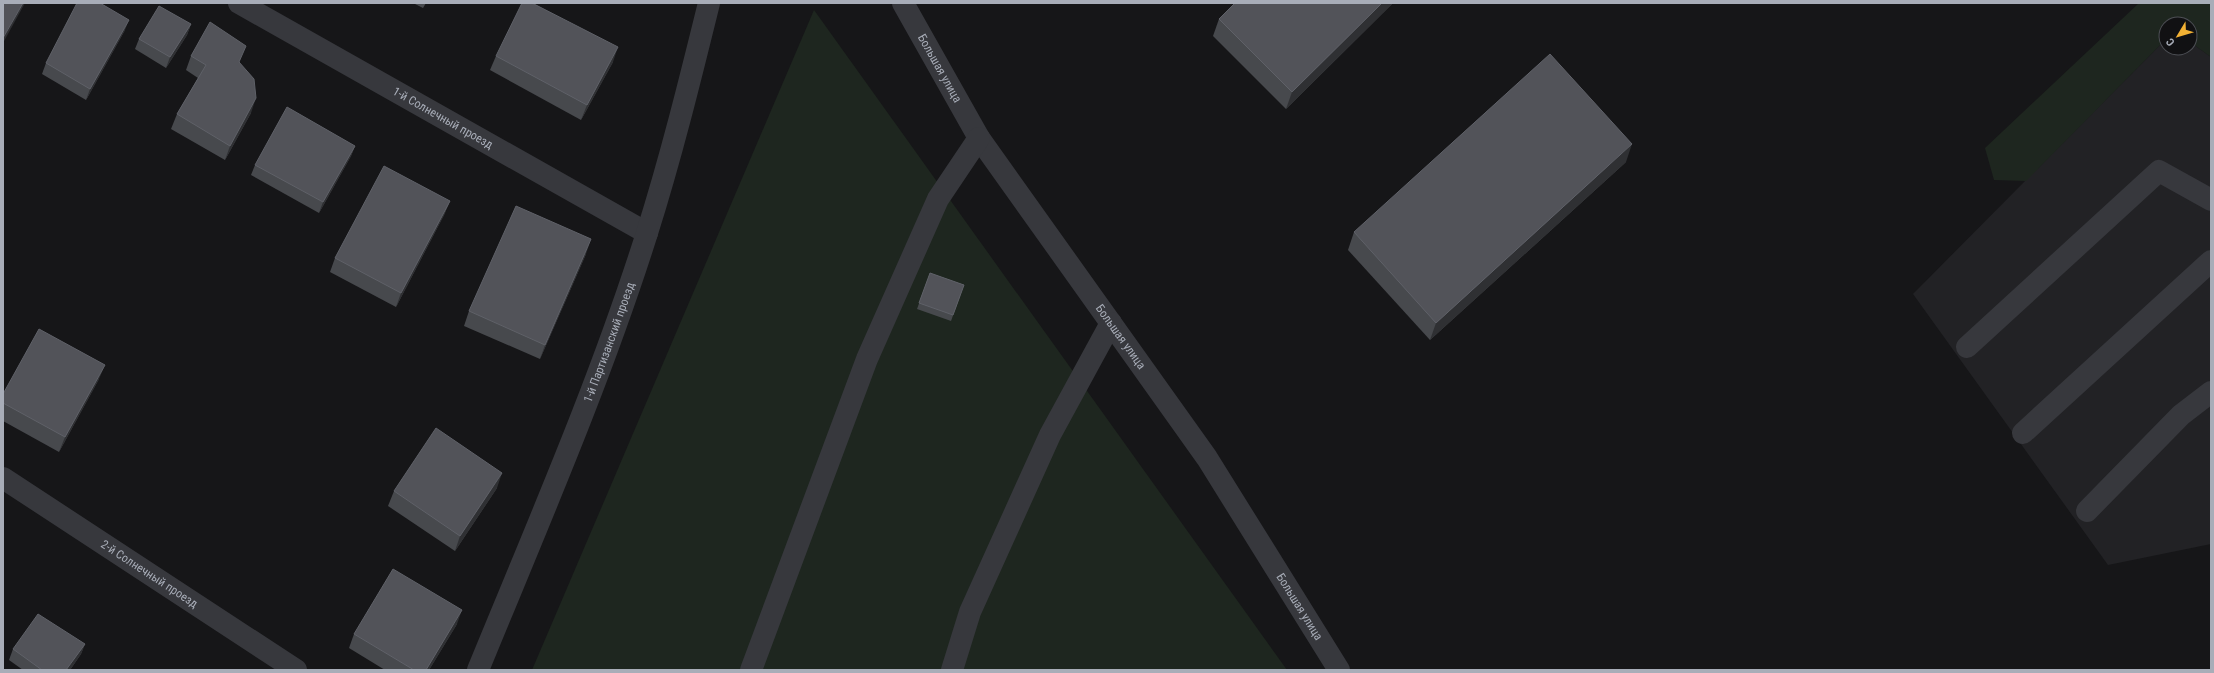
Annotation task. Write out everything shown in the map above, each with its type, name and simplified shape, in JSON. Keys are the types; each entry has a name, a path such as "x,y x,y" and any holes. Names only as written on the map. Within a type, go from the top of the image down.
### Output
{"street":[{"name":"1-й Солнечный проезд","path":"239,3 647,233"},
{"name":"1-й Партизанский проезд","path":"478,670 593,387 647,233 685,100 709,3"},
{"name":"Большая улица","path":"902,3 979,138 1207,458 1338,669"},
{"path":"751,670 867,358 938,199 979,138"},
{"path":"1967,347 2159,171 2211,200"},
{"path":"2024,433 2211,261"},
{"path":"952,670 970,612 1050,436 1111,324"},
{"path":"2087,511 2181,415 2211,392"},
{"name":"2-й Солнечный проезд","path":"3,478 296,670"}],"shaded area":[{"path":"2139,3 2211,3 2211,57 2198,48 2198,16 2158,16 2158,47 2026,181 1994,180 1985,148"},
{"path":"814,10 1287,670 532,670"},
{"path":"2158,47 2158,56 2198,56 2198,48 2211,57 2211,544 2108,565 1913,294"}],"building":[{"path":"3,3 23,3 3,38"},
{"path":"77,3 100,3 129,20 90,89 46,63"},
{"path":"522,3 532,3 618,47 587,105 496,56"},
{"path":"1235,3 1382,3 1292,92 1219,19"},
{"path":"159,6 191,24 170,57 139,39"},
{"path":"210,22 246,46 239,62 254,79 256,98 230,146 177,114 206,65 191,56"},
{"path":"1550,54 1632,144 1436,323 1354,232"},
{"path":"287,107 355,146 323,202 255,165"},
{"path":"384,166 450,201 401,293 335,258"},
{"path":"516,206 591,239 545,345 469,311"},
{"path":"930,273 964,285 953,315 919,303"},
{"path":"39,329 105,365 65,437 3,403 3,394"},
{"path":"436,428 502,473 460,536 394,491"},
{"path":"393,569 462,610 426,670 414,670 354,634"},
{"path":"38,614 85,644 66,670 42,670 13,649"}]}
